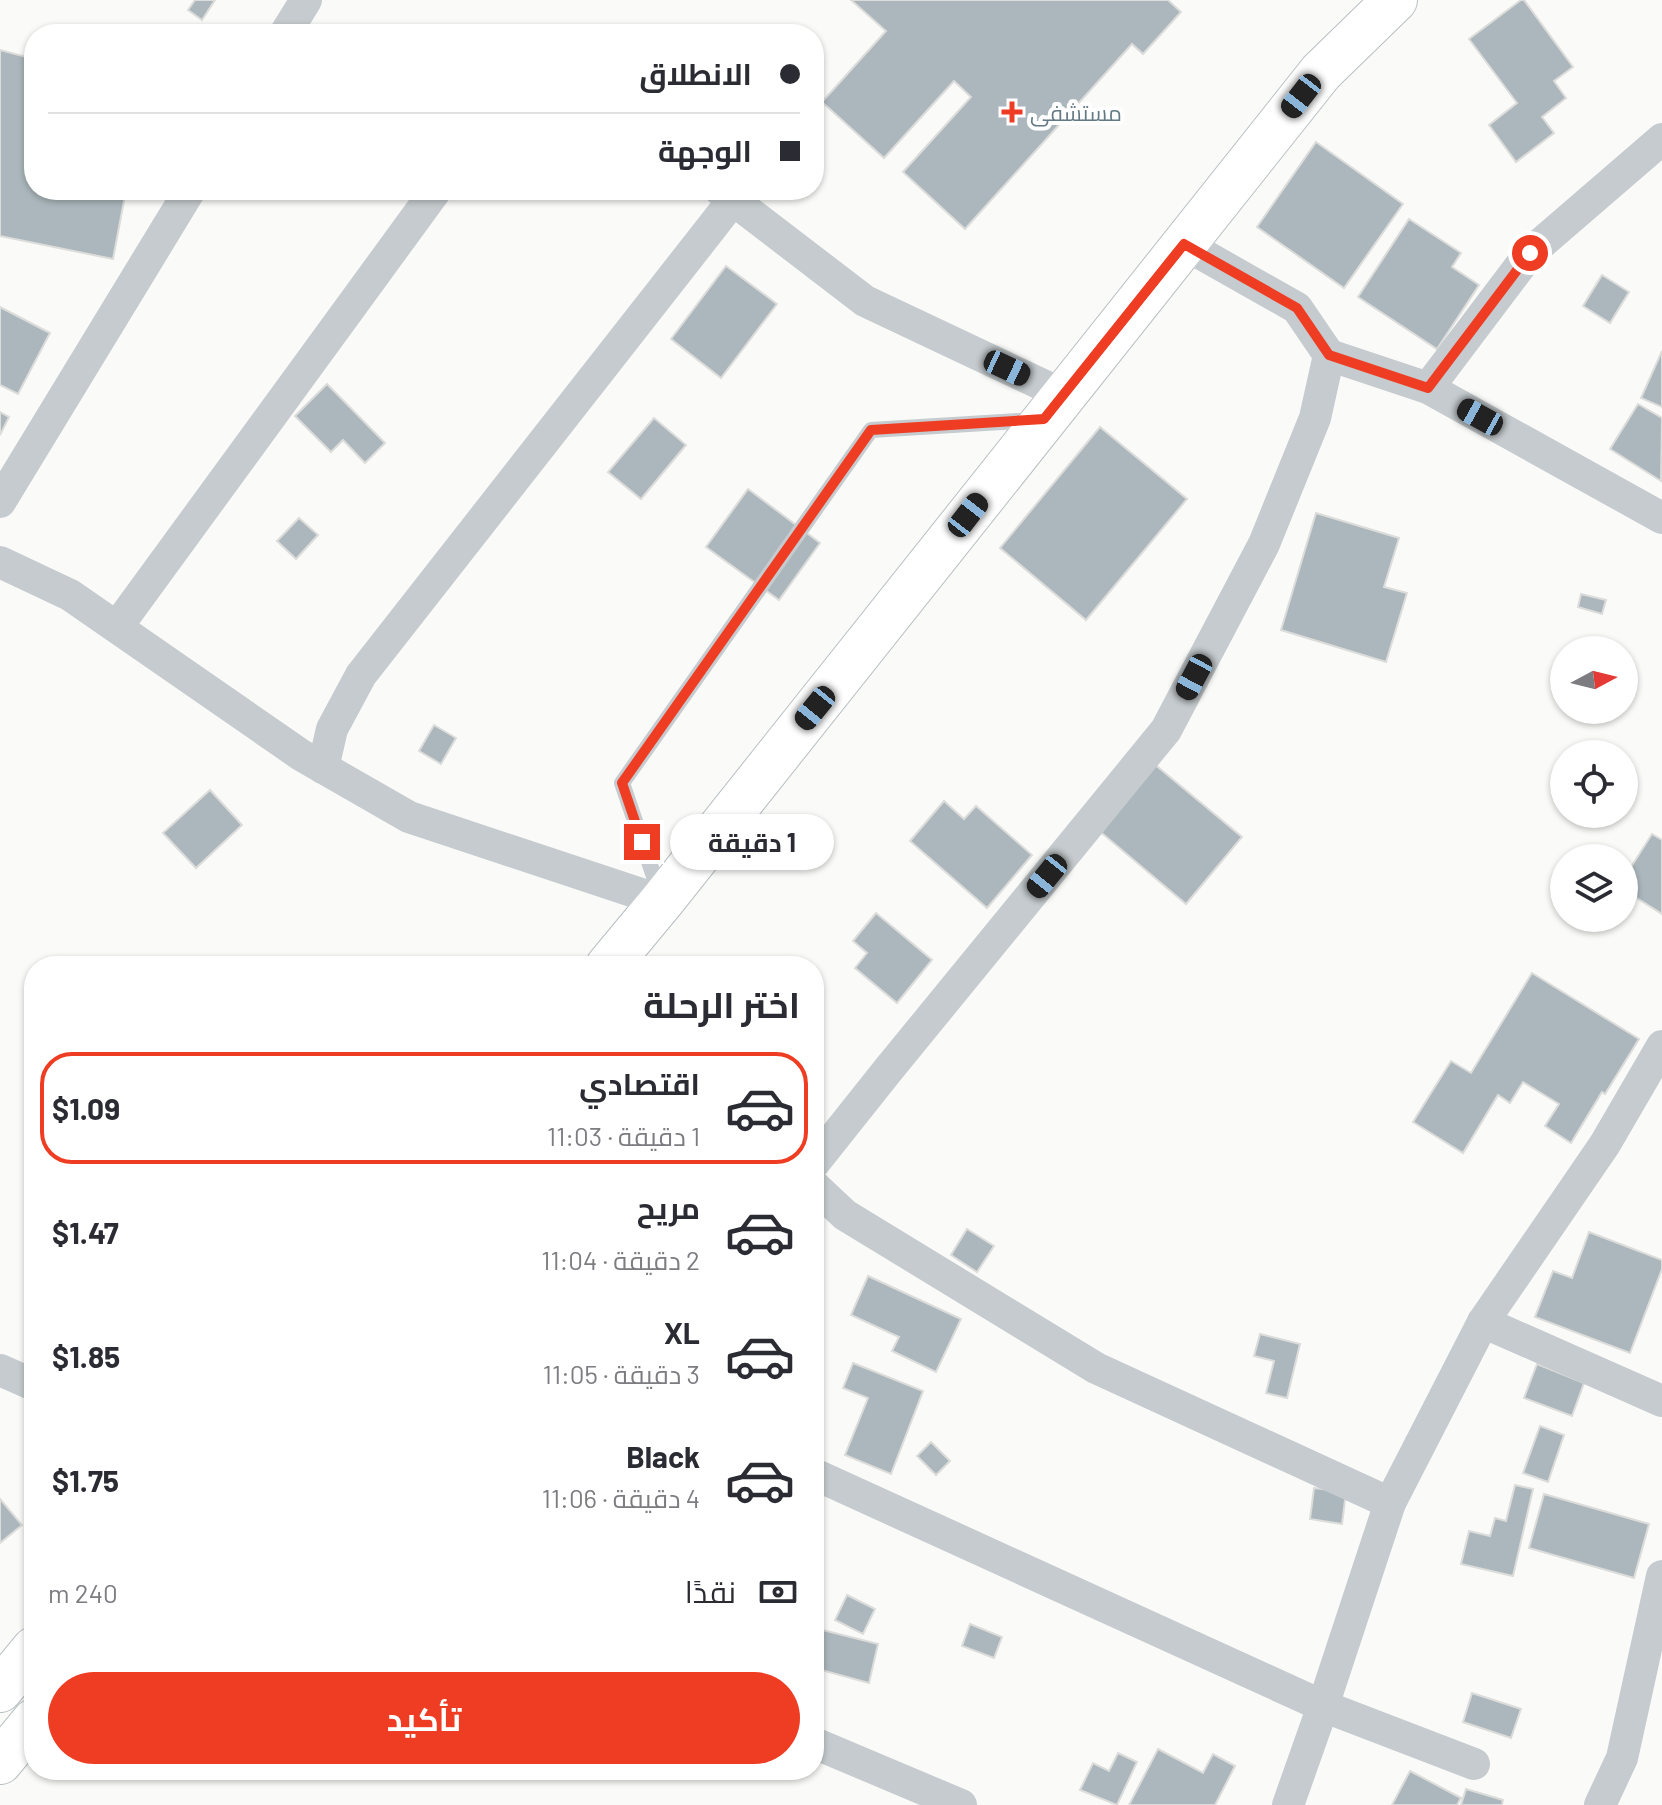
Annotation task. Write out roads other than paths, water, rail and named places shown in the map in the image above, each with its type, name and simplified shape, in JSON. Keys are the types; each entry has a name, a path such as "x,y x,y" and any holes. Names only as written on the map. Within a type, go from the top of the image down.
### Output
{"main road":[{"path":"616,956 1321,72 1395,0"},
{"path":"0,1690 24,1661"},
{"path":"0,1762 24,1733"}],"street":[{"path":"291,24 306,0"},
{"path":"1428,388 1530,253 1662,139"},
{"path":"0,502 184,200"},
{"path":"117,627 429,200"},
{"path":"323,768 332,729 361,675 722,200"},
{"path":"733,200 865,301 1054,407"},
{"path":"1184,244 1297,308 1329,355 1428,388 1662,518"},
{"path":"824,1150 1166,730 1264,544 1315,418 1329,355"},
{"path":"0,562 70,595 289,746 409,817 662,901"},
{"path":"1288,1805 1390,1503 1483,1322 1605,1144 1662,1046"},
{"path":"824,1195 845,1215 1096,1368 1390,1503"},
{"path":"1483,1322 1662,1401"},
{"path":"0,1370 24,1381"},
{"path":"824,1479 1323,1706 1474,1764"},
{"path":"1600,1805 1622,1758 1662,1576"},
{"path":"824,1747 961,1805"}],"lane":[{"path":"662,901 622,783 871,430 1054,407"}],"place":[{"name":"مستشفى","path":"1012,112"}]}
